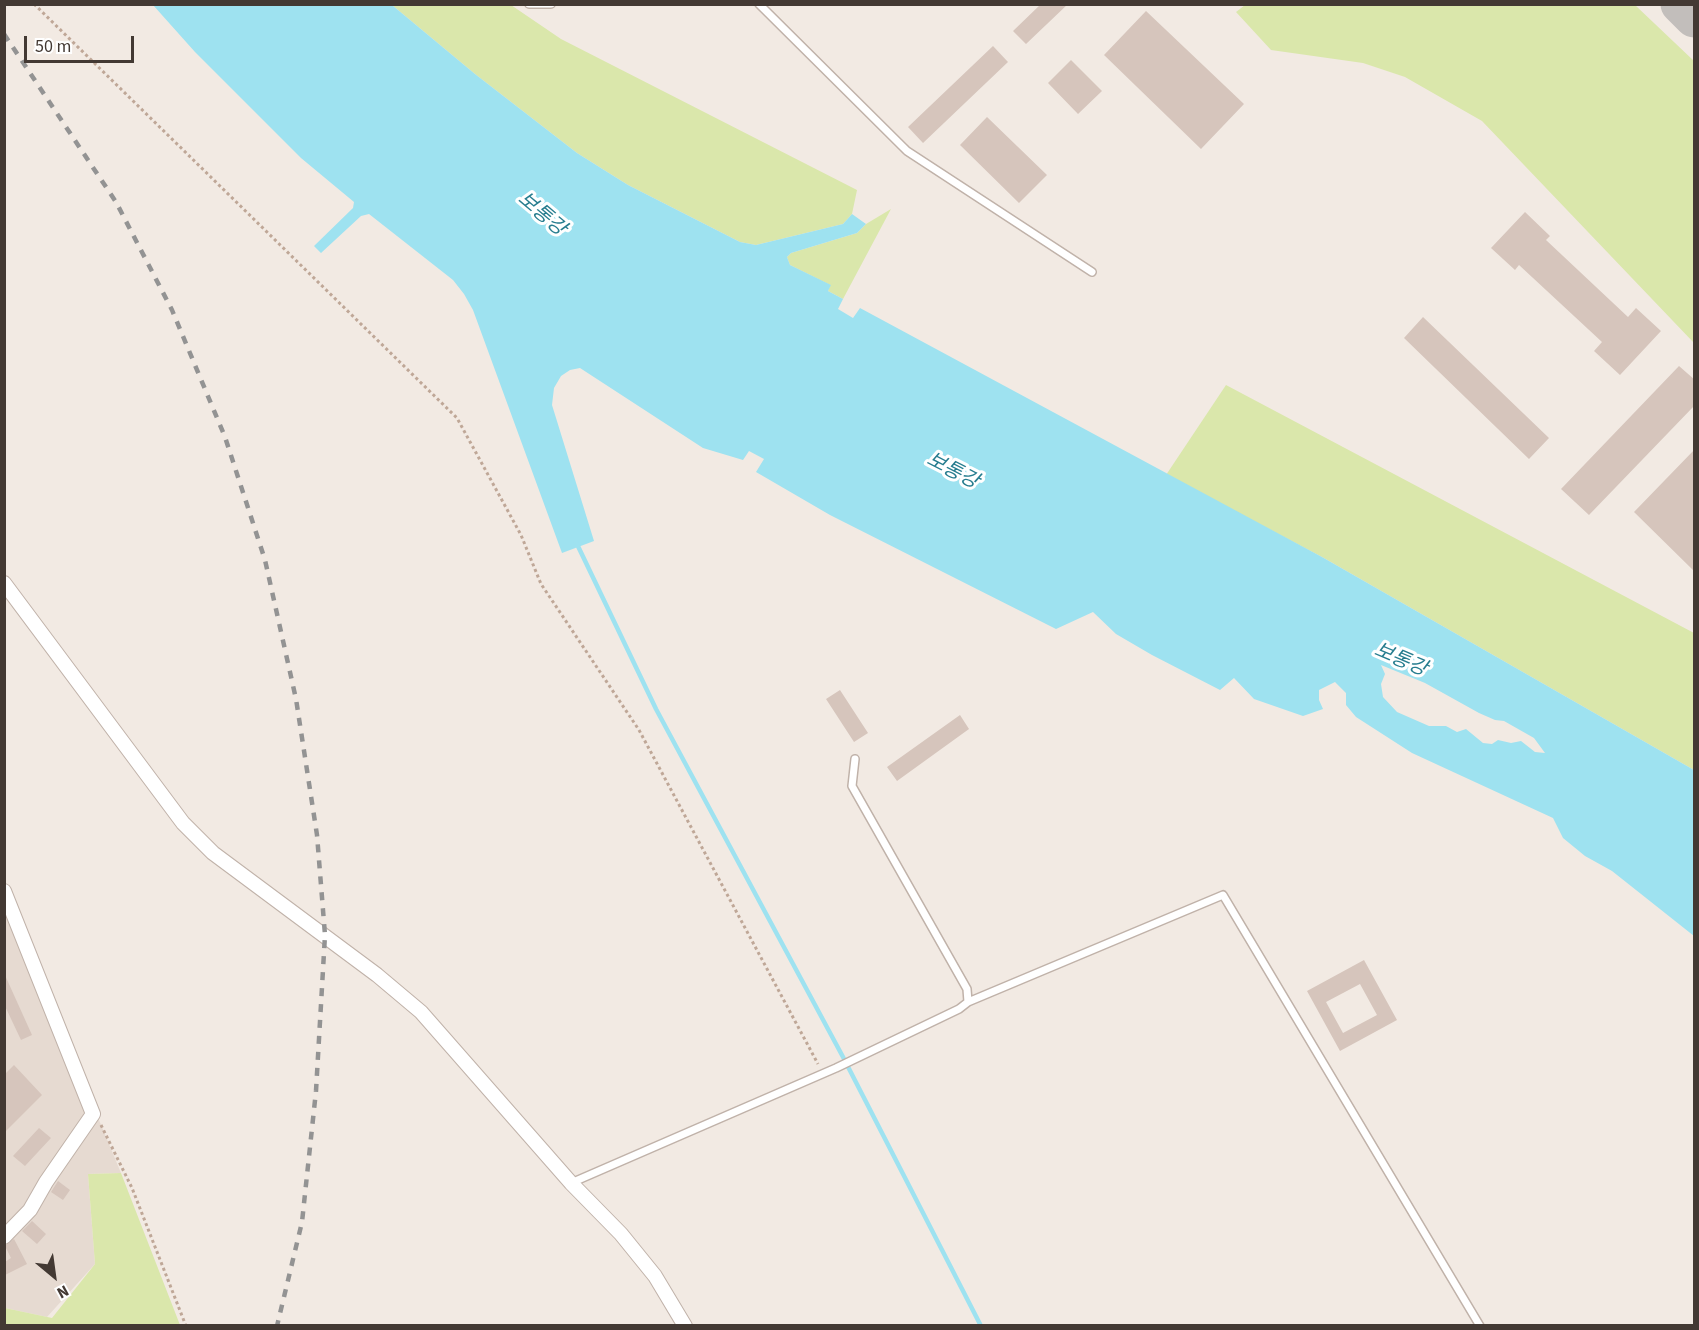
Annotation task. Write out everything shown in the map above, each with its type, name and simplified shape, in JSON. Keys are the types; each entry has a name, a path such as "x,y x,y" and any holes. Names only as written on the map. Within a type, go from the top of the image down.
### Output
{"street":[{"path":"4,583 139,767 191,831 213,853 325,935 414,1006 457,1051 571,1183 639,1256 655,1276 685,1326"},
{"path":"4,891 93,1114 46,1182 30,1210 4,1237"}],"lane":[{"path":"529,4 551,4"},
{"path":"759,4 907,151 1092,272"},
{"path":"855,759 852,786 967,989 968,1002"},
{"path":"571,1183 823,1074 959,1009 968,1002 1223,895 1479,1326"}],"path":[{"path":"34,4 457,418 521,534 541,584 639,730 823,1074"},
{"path":"93,1114 107,1134 132,1188 186,1326"}],"shaded area":[{"path":"4,891 121,1173 88,1174 95,1264 47,1317 5,1308"}],"green space":[{"path":"392,5 511,5 561,39 857,190 852,214 843,224 756,245 740,242 628,185 577,153 475,74"},
{"path":"1245,5 1635,5 1694,61 1694,343 1482,121 1405,77 1363,63 1271,50 1236,12"},
{"path":"891,209 843,299 828,291 830,285 790,265 787,257 791,253 857,233 866,224"},
{"path":"1226,385 1694,633 1694,770 1322,557 1166,475"},
{"path":"121,1173 180,1325 5,1325 5,1308 52,1318 95,1264 88,1174"}],"water":[{"name":"보통강","path":"153,5 392,5 475,74 577,153 628,185 740,242 756,245 843,224 852,214 866,224 857,233 791,253 787,257 790,265 831,285 828,291 843,299 838,309 853,318 860,308 1322,557 1694,770 1694,936 1612,871 1585,856 1563,838 1553,818 1412,753 1356,717 1346,705 1346,693 1335,682 1319,690 1319,700 1323,709 1303,716 1254,699 1234,678 1220,690 1116,634 1093,612 1056,629 830,515 756,472 764,459 749,451 743,460 703,448 580,368 570,370 561,376 554,388 552,405 594,541 562,553 473,310 464,294 453,280 369,214 361,216 321,253 314,246 353,208 354,202 301,158 195,52","holes":["1381,665 1425,683 1479,713 1504,721 1534,738 1545,753 1535,752 1521,741 1511,743 1498,740 1492,744 1483,743 1466,729 1457,732 1446,726 1429,726 1397,712 1383,697 1381,684 1385,674"]}],"building":[{"path":"1041,4 1068,4 1026,44 1013,31"},
{"path":"1146,11 1244,104 1201,149 1104,55"},
{"path":"993,46 1008,62 923,143 908,127"},
{"path":"1071,60 1102,91 1078,114 1048,83"},
{"path":"987,117 1047,175 1019,203 960,145"},
{"path":"1525,212 1550,236 1546,240 1628,317 1636,308 1661,331 1620,375 1594,351 1602,342 1519,265 1515,270 1491,248"},
{"path":"1423,317 1549,438 1529,459 1404,338"},
{"path":"1679,366 1695,380 1695,405 1589,515 1561,489"},
{"path":"1695,449 1695,572 1634,512"},
{"path":"840,690 868,733 854,742 826,699"},
{"path":"960,715 969,729 897,781 887,767"},
{"path":"1364,960 1397,1020 1340,1051 1307,991","holes":["1360,984 1377,1015 1343,1033 1326,1002"]},
{"path":"4,973 32,1035 21,1040 4,1004"},
{"path":"14,1065 42,1095 4,1133 4,1075"},
{"path":"39,1128 51,1138 25,1166 13,1156"},
{"path":"58,1181 70,1190 63,1200 51,1192"},
{"path":"32,1221 46,1234 37,1244 22,1231"},
{"path":"14,1239 27,1264 5,1275 5,1262 11,1258 5,1246"}],"waterway":[{"path":"576,542 656,709 843,1057 981,1326"}],"taxiway":[{"path":"1680,4 1694,18"}],"railway":[{"path":"4,34 116,202 172,310 225,437 265,560 296,699 317,835 325,935 316,1091 302,1222 277,1326"}]}
